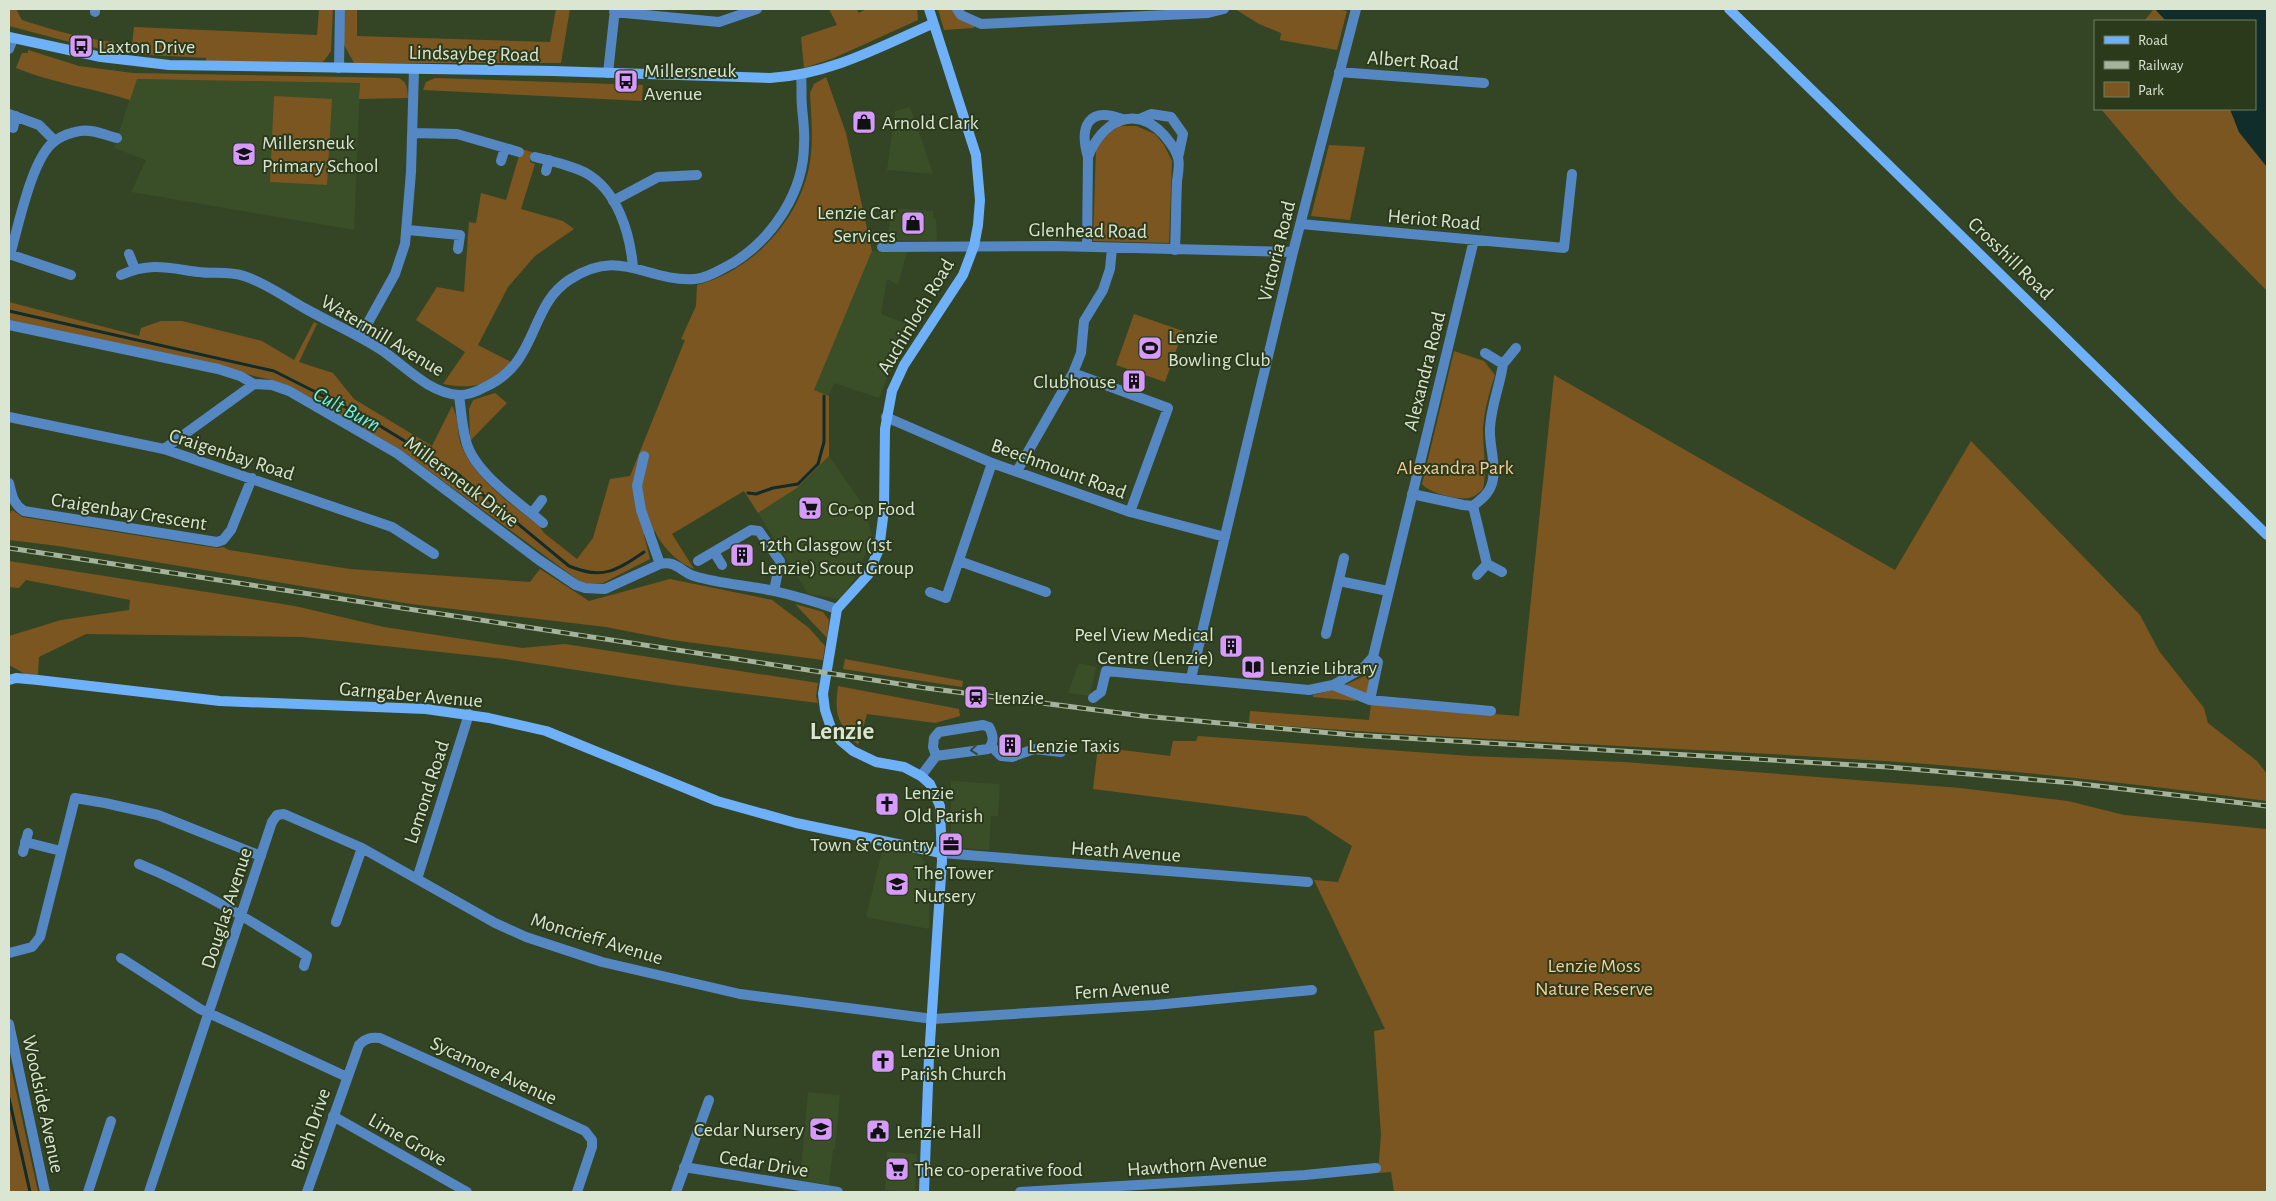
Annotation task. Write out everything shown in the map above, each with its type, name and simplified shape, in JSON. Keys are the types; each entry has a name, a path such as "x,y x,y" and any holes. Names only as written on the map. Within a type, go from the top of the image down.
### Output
{"main road":[{"name":"Auchinloch Road","path":"837,609 845,603 868,575 878,548 884,510 886,417 892,391 904,366 963,275 974,246 980,200 976,155 932,24 929,9"},
{"name":"Crosshill Road","path":"1728,9 2267,535"},
{"name":"Lindsaybeg Road","path":"11,38 126,61 187,66 414,69 770,78 801,75 853,59 932,24"},
{"path":"837,609 823,694 825,710 831,728 853,751 876,762 904,767 921,776 930,784 940,806 941,853 924,1192"},
{"name":"Garngaber Avenue","path":"9,680 16,678 38,680 220,701 426,709 469,714 546,731 717,802 796,823 941,853"}],"street":[{"path":"338,68 340,9"},
{"path":"608,73 615,11 719,22 757,9"},
{"path":"957,9 961,15 981,24 1208,13 1224,9"},
{"name":"Victoria Road","path":"1191,678 1293,252 1356,9"},
{"path":"9,49 11,38"},
{"path":"360,337 399,266 408,230 414,69"},
{"name":"Albert Road","path":"1339,72 1484,83"},
{"name":"Watermill Avenue","path":"121,275 135,269 163,266 198,272 244,275 360,337 429,385 459,395 477,391 494,383 516,364 523,354 545,308 555,293 566,282 592,269 605,266 633,267 667,277 696,279 704,277 741,258 772,228 787,207 801,173 804,144 801,75"},
{"path":"1087,247 1088,157 1084,142 1084,128 1092,118 1109,114 1122,119 1138,119 1151,114 1171,118 1183,134 1178,158 1175,250"},
{"path":"13,128 12,115 39,125 55,141"},
{"path":"1088,157 1092,146 1102,131 1122,119"},
{"path":"1138,119 1157,128 1170,142 1178,158"},
{"path":"71,275 9,254 36,168 55,141 80,131 97,132 118,138"},
{"path":"413,133 457,134 519,152"},
{"path":"501,161 505,148"},
{"path":"535,157 587,173 598,182 613,201 621,216 629,240 633,267"},
{"path":"546,171 549,160"},
{"name":"Heriot Road","path":"1301,224 1564,248 1572,174"},
{"path":"613,201 658,177 697,175"},
{"path":"408,230 460,235 458,249"},
{"name":"Alexandra Road","path":"1370,700 1378,662 1373,657 1474,240"},
{"name":"Glenhead Road","path":"882,246 1087,247 1293,252"},
{"path":"1017,471 1073,373 1081,353 1084,321 1103,290 1110,269 1112,248"},
{"path":"130,254 135,269"},
{"name":"Millersneuk Drive","path":"9,325 218,369 240,376 254,384 272,385 289,391 398,454 539,560 576,585 585,588 605,589 660,564"},
{"path":"1412,494 1463,506 1473,506 1488,494 1494,478 1490,429 1492,404 1503,364 1516,348"},
{"path":"1485,353 1503,364"},
{"path":"1073,373 1168,408 1130,512"},
{"path":"164,449 254,384"},
{"path":"459,395 466,442 472,455 498,484 543,523"},
{"name":"Craigenbay Road","path":"9,417 164,449 392,527 434,554"},
{"name":"Beechmount Road","path":"886,417 992,462 1130,512 1225,537"},
{"path":"644,456 637,486 641,510 660,564 667,562 675,564 692,576 814,600 837,609"},
{"path":"930,592 946,598 992,462"},
{"name":"Craigenbay Crescent","path":"9,483 17,507 24,511 216,542 224,540 231,530 252,478"},
{"path":"532,513 542,500"},
{"path":"1473,506 1486,564"},
{"path":"698,561 751,530 760,532 780,561 774,591"},
{"path":"714,552 722,565"},
{"path":"1326,634 1344,558"},
{"path":"959,561 1046,592"},
{"path":"1486,564 1502,572"},
{"path":"1477,575 1486,564"},
{"path":"1339,581 1388,591"},
{"path":"1093,698 1101,692 1106,671 1309,690 1333,685 1363,668 1373,657"},
{"path":"1333,685 1370,700 1491,711"},
{"name":"Lomond Road","path":"417,879 469,714"},
{"path":"921,776 936,756 988,749 993,740 988,727 982,725 939,732 934,738 933,747 936,756"},
{"path":"991,746 1001,756 1012,757 1034,748 1062,752"},
{"path":"9,953 32,947 40,937 75,798 158,816 261,856"},
{"name":"Moncrieff Avenue","path":"278,815 284,814 300,820 362,848 503,926 534,939 602,962 740,994 933,1019"},
{"name":"Douglas Avenue","path":"150,1192 272,822 278,815"},
{"path":"26,843 62,851"},
{"path":"336,922 362,848"},
{"name":"Heath Avenue","path":"941,853 1308,882"},
{"path":"139,864 159,872 241,915 307,956 304,966"},
{"path":"121,958 210,1014 347,1077"},
{"name":"Fern Avenue","path":"933,1019 1155,1005 1312,990"},
{"name":"Woodside Avenue","path":"9,1024 44,1192"},
{"name":"Sycamore Avenue","path":"347,1077 359,1045 368,1038 380,1038 585,1131 592,1140 592,1147 577,1192"},
{"name":"Birch Drive","path":"307,1192 347,1077"},
{"path":"676,1192 709,1100"},
{"name":"Lime Grove","path":"332,1116 467,1192"},
{"path":"88,1192 111,1121"},
{"name":"Cedar Drive","path":"684,1167 808,1190 838,1192"},
{"name":"Hawthorn Avenue","path":"1020,1192 1297,1175 1376,1168"}],"shaded area":[{"name":"Millersneuk Primary School","path":"136,79 360,83 354,230 131,192 146,160 114,148"},
{"path":"910,107 933,174 887,170 895,111"},
{"name":"Lenzie Car Services","path":"891,208 933,211 933,218 936,219 937,241 888,240"},
{"path":"872,251 907,252 898,285 887,279 881,314 917,328 888,375 879,398 834,383 829,396 813,390"},
{"path":"829,456 863,505 872,535 859,571 841,599 808,594 758,513 797,488"},
{"path":"1079,663 1096,667 1090,696 1068,693"},
{"path":"951,781 1000,784 998,816 991,816 989,850 954,847 951,844"},
{"path":"883,847 910,852 921,857 930,868 929,929 866,917"},
{"name":"Cedar Nursery","path":"808,1092 840,1095 835,1149 833,1149 829,1185 800,1180"},
{"path":"887,1152 917,1154 915,1192 885,1190"}],"green space":[{"path":"9,9 16,9 22,20 47,28 84,37 123,43 122,52 85,46 9,26"},
{"path":"319,9 333,9 331,51 323,62 206,61 206,58 131,54 134,27 317,35"},
{"path":"345,9 357,9 357,36 550,42 556,9 570,9 561,63 354,63 343,43"},
{"path":"829,9 856,9 859,13 866,9 917,9 918,20 834,58 804,68 801,37 837,25"},
{"path":"938,9 953,9 974,25 974,28 944,30"},
{"path":"1235,9 1336,9 1347,11 1337,50 1280,40 1281,33 1259,24"},
{"path":"2155,9 2165,20 2145,20"},
{"path":"28,50 79,66 133,73 399,78 406,84 408,98 359,99 360,83 137,79 130,100 44,78 16,68 22,53 28,53"},
{"path":"826,77 846,133 872,251 814,390 829,396 829,456 797,488 758,513 744,491 672,534 694,569 682,563 671,554 655,531 644,535 650,559 603,583 582,583 401,450 292,388 272,380 9,320 9,302 139,336 141,328 161,321 182,321 262,341 294,360 314,322 317,324 299,362 333,373 354,399 432,446 452,406 456,416 462,447 476,471 507,501 577,559 593,538 610,479 630,476 685,340 681,339 696,306 697,285 718,278 738,267 757,253 774,237 788,218 799,198 807,177 811,154 810,93 814,84"},
{"path":"435,78 643,85 642,101 423,90 426,82"},
{"path":"274,96 332,99 327,185 270,182"},
{"path":"2102,110 2230,110 2239,132 2267,167 2267,291 2177,199"},
{"path":"1119,126 1136,126 1155,134 1164,145 1172,161 1169,243 1093,241 1096,149 1106,136"},
{"path":"1329,145 1365,147 1350,220 1311,216"},
{"path":"521,149 532,152 530,162 535,164 521,209 563,221 574,229 535,256 508,287 478,345 511,362 495,376 481,384 455,386 443,384 465,352 416,320 437,287 464,292 469,222 476,223 481,193 506,200"},
{"name":"Lenzie Bowling Club","path":"1134,314 1183,331 1165,382 1116,365"},
{"name":"Alexandra Park","path":"1454,351 1484,361 1495,375 1487,402 1484,423 1485,467 1483,489 1469,498 1444,495 1422,484"},
{"path":"1554,375 1895,570 1971,441 2140,615 2159,651 2204,708 2208,723 2257,761 2267,774 2267,801 2084,779 1900,762 1412,735 1249,723 1250,711 1369,720 1371,704 1519,716"},
{"path":"495,393 507,403 470,441 469,409 473,400"},
{"path":"12,510 22,517 203,546 223,547 229,550 350,569 530,582 540,569 589,601 670,579 772,600 809,628 825,646 823,660 672,640 606,627 411,604 58,546 9,540 9,515"},
{"path":"9,561 295,606 384,627 522,648 565,644 818,683 816,696 818,703 681,686 505,659 302,637 86,634 39,657 38,675 25,674 9,665 9,636 61,620 129,610 130,600 26,580 19,588 9,587"},
{"path":"795,604 823,612 829,620 827,638"},
{"path":"845,659 963,681 962,687 843,669"},
{"path":"1367,675 1371,677 1366,696 1343,686"},
{"path":"838,686 959,709 960,716 935,723 867,714 858,745 846,731 839,718 837,712"},
{"path":"1333,690 1356,698 1356,701 1313,697 1313,695"},
{"name":"Lenzie Moss Nature Reserve","path":"1198,736 1470,756 1624,762 1960,788 2068,801 2124,815 2267,829 2267,1192 1394,1192 1391,1172 1378,1173 1381,1135 1374,1031 1385,1029 1314,880 1338,882 1352,846 1306,816 1093,789 1098,747 1170,756 1173,741 1196,741"},
{"path":"9,1059 38,1192 9,1192"}],"water":[{"path":"2155,9 2267,9 2267,167 2239,132 2230,110 2256,110 2256,20 2165,20"}],"waterway":[{"name":"Cult Burn","path":"9,311 274,371 367,418 454,471 569,566 600,573 617,568 644,552"},
{"name":"Cult Burn","path":"748,493 756,494 773,488 798,484 818,464 824,442 824,396"},
{"path":"9,1098 30,1192"}],"railway":[{"path":"9,548 926,688 1143,716 1353,735 1888,767 2073,783 2267,806"}],"place":[{"name":"Laxton Drive","path":"81,46"},
{"name":"Millersneuk Avenue","path":"626,81"},
{"name":"Arnold Clark","path":"864,122"},
{"name":"Millersneuk Primary School","path":"244,154"},
{"name":"Lenzie Car Services","path":"913,223"},
{"name":"Lenzie Bowling Club","path":"1150,348"},
{"name":"Clubhouse","path":"1134,381"},
{"name":"Co-op Food","path":"810,508"},
{"name":"12th Glasgow (1st Lenzie) Scout Group","path":"742,555"},
{"name":"Peel View Medical Centre (Lenzie)","path":"1231,646"},
{"name":"Lenzie Library","path":"1253,667"},
{"name":"Lenzie","path":"976,697"},
{"name":"Lenzie Taxis","path":"1010,745"},
{"name":"Lenzie Old Parish","path":"887,804"},
{"name":"Town & Country","path":"951,844"},
{"name":"The Tower Nursery","path":"897,884"},
{"name":"Lenzie Union Parish Church","path":"883,1061"},
{"name":"Cedar Nursery","path":"821,1129"},
{"name":"Lenzie Hall","path":"878,1131"},
{"name":"The co-operative food","path":"897,1169"}],"district":[{"name":"Lenzie","path":"842,730"}]}
